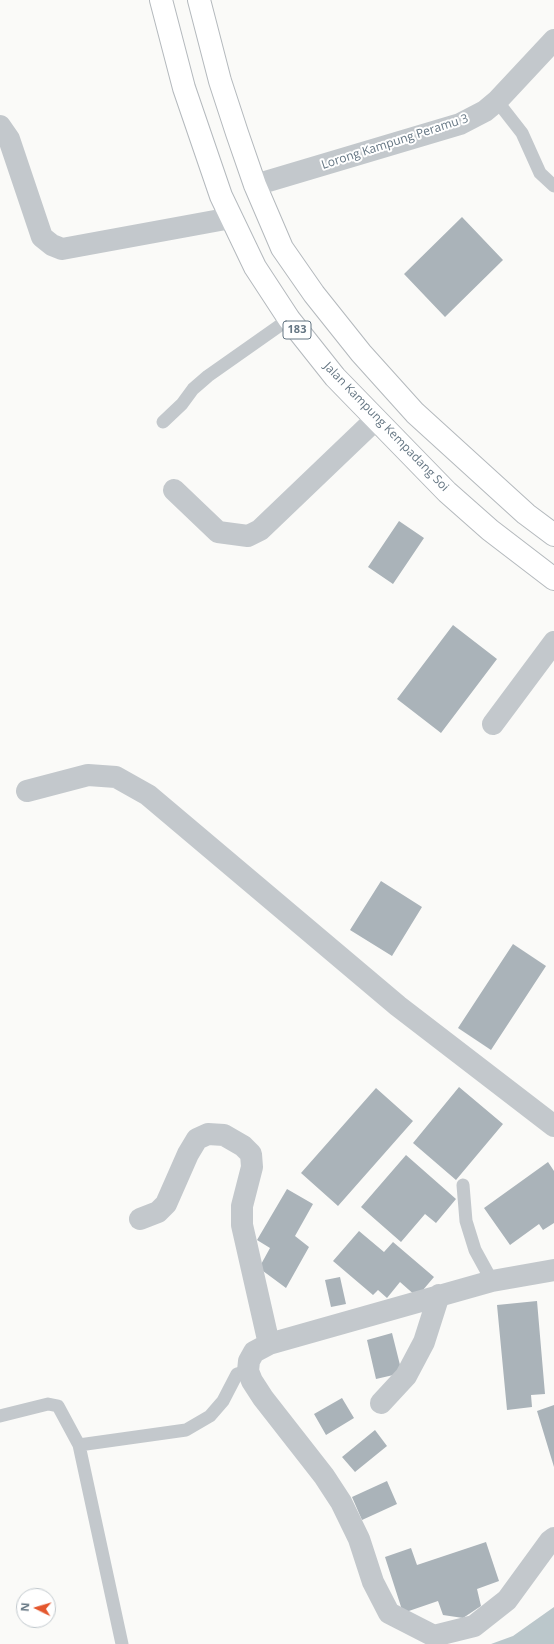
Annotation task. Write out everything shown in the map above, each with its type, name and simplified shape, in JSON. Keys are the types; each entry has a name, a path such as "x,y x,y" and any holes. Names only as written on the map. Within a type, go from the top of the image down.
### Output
{"highway":[{"name":"Jalan Kampung Kempadang Soi","path":"161,0 184,88 221,196 255,267 289,319 335,377 447,492 490,530 554,579"},
{"path":"199,0 220,81 255,185 282,248 314,294 361,353 415,413 526,514 554,535"}],"street":[{"name":"Lorong Kampung Peramu 3","path":"255,185 460,124 485,112 554,40"},
{"path":"0,126 9,139 42,237 52,245 62,249 231,218"},
{"path":"174,490 218,532 248,536 260,530 376,419"},
{"path":"493,724 554,642"},
{"path":"27,791 88,775 116,777 148,795 398,1006 554,1126"},
{"path":"140,1219 158,1212 166,1204 188,1154 197,1139 208,1134 224,1135 243,1146 251,1154 252,1167 242,1206 242,1224 269,1344"},
{"path":"554,1270 492,1281 269,1344 254,1352 249,1361 248,1371 252,1381 264,1398 324,1476 341,1502 359,1539 372,1582 389,1613 434,1636 474,1626 507,1600 550,1541 554,1538"},
{"path":"381,1403 406,1376 424,1342 439,1295"}],"lane":[{"path":"497,101 522,133 540,173 554,186"},
{"path":"163,422 208,376 289,319"},
{"path":"463,1185 466,1221 475,1250 492,1281"},
{"path":"78,1445 186,1430 210,1416 223,1400 237,1374 248,1371"},
{"path":"0,1416 48,1404 58,1406 78,1445 122,1644"}],"shaded area":[{"path":"554,1607 554,1644 491,1644 513,1636"}],"building":[{"path":"462,217 503,260 445,317 404,274"},
{"path":"399,521 424,538 393,584 368,567"},
{"path":"453,625 497,659 441,733 397,699"},
{"path":"381,881 422,907 392,956 350,930"},
{"path":"513,944 546,966 491,1050 458,1028"},
{"path":"459,1087 503,1124 456,1180 413,1143"},
{"path":"376,1088 413,1121 338,1206 301,1173"},
{"path":"406,1155 456,1199 436,1223 425,1214 401,1242 361,1207"},
{"path":"548,1162 554,1171 554,1223 543,1230 539,1224 510,1245 484,1208"},
{"path":"287,1189 313,1204 295,1236 309,1247 286,1288 259,1268 270,1248 257,1240"},
{"path":"359,1231 384,1252 393,1242 434,1277 417,1297 400,1282 387,1298 378,1290 373,1295 333,1261"},
{"path":"340,1277 346,1304 331,1307 325,1280"},
{"path":"537,1301 545,1394 531,1395 532,1407 507,1410 497,1305"},
{"path":"392,1333 402,1373 376,1379 367,1340"},
{"path":"342,1398 354,1418 326,1435 314,1414"},
{"path":"554,1405 554,1467 537,1411"},
{"path":"375,1430 387,1446 355,1472 342,1457"},
{"path":"387,1481 397,1504 362,1520 352,1497"},
{"path":"486,1542 499,1581 477,1589 481,1606 463,1618 443,1615 438,1601 403,1613 385,1557 411,1548 417,1565"}]}
